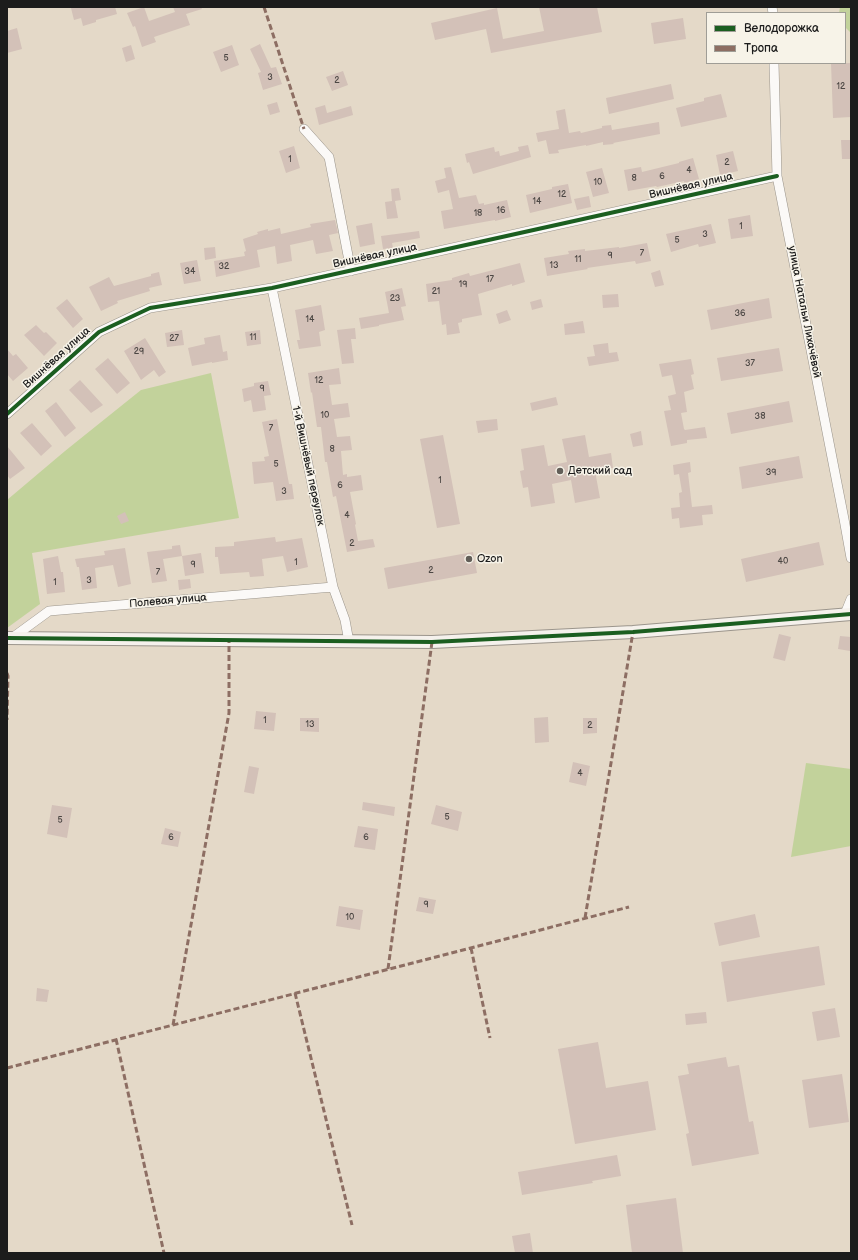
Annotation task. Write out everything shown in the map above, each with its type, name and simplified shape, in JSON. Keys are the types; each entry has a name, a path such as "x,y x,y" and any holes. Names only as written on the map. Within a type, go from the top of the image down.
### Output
{"street":[{"name":"улица Натальи Лихачёвой","path":"774,64 777,176 851,558"},
{"path":"304,128 329,158 351,271"},
{"name":"Вишнёвая улица","path":"7,414 100,332 150,308 272,288 777,176"},
{"name":"1-й Вишнёвый переулок","path":"272,288 333,587 345,620 349,642"},
{"name":"Полевая улица","path":"9,638 49,611 333,587"},
{"path":"9,638 432,642 633,632 848,614 851,599"}],"green space":[{"path":"840,7 851,7 851,33 846,28 846,12 839,12"},
{"path":"211,373 239,518 32,553 40,604 7,628 7,500 141,390"},
{"path":"806,763 851,769 851,846 791,857"}],"building":[{"path":"115,7 117,14 96,20 96,22 83,26 81,18 74,20 71,8"},
{"path":"144,7 149,21 175,12 173,7 201,7 202,9 186,14 190,25 154,37 156,42 142,47 135,26 133,27 127,13"},
{"path":"539,7 597,7 602,32 491,53 486,29 435,40 431,23 497,8 503,39 544,31"},
{"path":"683,18 686,39 654,44 651,23"},
{"path":"17,28 22,49 7,53 7,31"},
{"path":"260,44 271,68 276,67 282,84 263,90 258,73 261,72 250,49"},
{"path":"131,45 135,59 126,62 122,48"},
{"path":"232,45 239,65 221,72 213,52"},
{"path":"851,63 851,117 833,118 831,64"},
{"path":"343,71 348,85 332,91 326,77"},
{"path":"671,84 674,99 609,114 606,98"},
{"path":"721,94 727,117 681,127 676,108 704,101 704,98"},
{"path":"277,102 280,112 270,115 267,105"},
{"path":"325,105 327,113 351,106 353,115 319,125 315,108"},
{"path":"565,109 569,133 580,131 581,133 602,128 602,126 611,125 612,130 659,122 660,134 613,143 614,144 603,145 603,142 558,150 559,153 549,154 546,140 538,142 536,133 559,129 556,111"},
{"path":"841,140 851,140 851,159 842,159"},
{"path":"528,145 531,157 473,174 469,162 467,163 465,154 494,147 495,152 499,151 500,156 519,151 518,147"},
{"path":"294,146 300,168 286,173 279,151"},
{"path":"733,151 738,171 720,175 716,155"},
{"path":"693,158 699,179 684,183 684,181 628,191 624,170 641,167 642,172"},
{"path":"451,167 459,198 476,195 479,204 484,203 484,205 507,200 511,217 444,229 441,211 453,209 449,190 438,193 435,181 446,178 444,168"},
{"path":"602,168 609,193 593,197 586,172"},
{"path":"568,184 572,203 530,213 526,195"},
{"path":"399,188 401,200 395,201 398,218 387,219 385,202 392,201 391,189"},
{"path":"589,196 591,207 577,210 574,199"},
{"path":"750,215 753,236 731,239 728,219"},
{"path":"335,220 338,233 329,235 333,251 316,254 313,240 290,245 292,261 277,264 275,246 257,250 260,267 216,277 214,261 245,256 244,252 246,251 243,239 258,234 257,232 280,228 281,234 311,227 310,224"},
{"path":"372,223 375,244 360,247 356,226"},
{"path":"711,224 716,243 699,247 698,244 671,252 666,234"},
{"path":"419,231 420,238 392,243 393,248 383,249 381,236"},
{"path":"647,243 651,261 636,264 635,261 547,276 544,258 569,254 568,251 619,248"},
{"path":"215,247 216,258 205,260 204,248"},
{"path":"197,260 201,281 184,284 180,263"},
{"path":"520,263 525,282 512,286 512,284 478,294 482,315 462,319 462,322 458,323 460,333 447,335 446,324 442,325 439,301 428,302 426,284 452,280 452,278 469,273 470,276"},
{"path":"660,270 664,285 655,287 651,273"},
{"path":"159,272 162,285 149,288 150,291 117,301 118,303 101,311 89,287 109,277 114,286 151,276 151,274"},
{"path":"402,288 406,306 401,307 404,320 361,329 359,318 389,313 385,292"},
{"path":"618,294 619,307 603,308 602,295"},
{"path":"769,298 772,318 711,330 707,310"},
{"path":"67,299 83,319 73,328 56,308"},
{"path":"541,299 543,307 532,310 530,302"},
{"path":"321,305 325,330 319,332 321,346 299,349 297,340 300,340 295,310"},
{"path":"507,310 511,320 499,324 496,314"},
{"path":"583,321 585,333 565,335 564,324"},
{"path":"36,325 57,343 44,356 24,335"},
{"path":"355,328 356,339 351,339 354,363 342,364 337,330"},
{"path":"182,330 184,345 167,347 165,333"},
{"path":"260,330 261,344 247,346 245,332"},
{"path":"220,335 223,352 227,351 228,360 192,366 188,348 205,344 204,338"},
{"path":"145,338 166,372 159,377 154,370 141,380 124,351"},
{"path":"608,343 609,353 617,352 619,361 589,366 587,357 595,356 593,345"},
{"path":"779,348 783,371 721,381 717,358"},
{"path":"7,349 13,356 16,354 28,368 13,381 7,374"},
{"path":"108,358 130,383 117,394 95,369"},
{"path":"691,359 694,374 691,375 694,389 684,392 687,412 681,413 684,429 705,427 707,438 687,440 687,443 671,446 664,411 671,410 668,396 676,394 672,375 662,377 659,364"},
{"path":"339,368 341,384 329,385 332,405 348,403 350,417 334,419 337,437 350,436 352,450 341,451 343,475 347,474 347,477 361,475 363,490 350,492 358,541 373,539 375,547 347,552 336,496 333,497 327,462 325,462 321,427 317,427 308,373"},
{"path":"80,380 103,405 91,413 69,390"},
{"path":"268,381 271,395 264,396 266,410 253,412 251,400 244,402 242,389 254,386 254,383"},
{"path":"556,397 558,405 532,411 530,403"},
{"path":"789,401 793,422 731,434 727,413"},
{"path":"56,402 76,428 65,437 45,411"},
{"path":"277,419 289,484 292,484 294,499 276,501 273,482 254,484 252,462 265,461 264,457 269,456 262,422"},
{"path":"497,419 498,430 478,433 476,421"},
{"path":"32,423 52,446 41,456 20,433"},
{"path":"641,431 643,445 633,447 630,434"},
{"path":"443,435 460,524 437,528 420,439"},
{"name":"Детский сад","path":"585,435 589,457 611,453 613,468 595,471 600,498 575,503 571,480 552,484 555,503 531,507 528,487 523,488 520,471 524,470 521,449 544,445 548,466 567,462 562,439"},
{"path":"7,446 25,468 10,479 7,475"},
{"path":"799,456 803,478 742,489 739,467"},
{"path":"690,462 691,472 688,473 692,507 712,505 713,514 702,515 703,525 680,528 679,518 672,519 671,508 680,507 679,493 682,492 679,474 674,475 673,465"},
{"path":"125,512 129,521 121,524 117,516"},
{"path":"275,537 276,542 302,538 308,567 287,572 283,556 262,559 264,576 250,577 249,572 220,574 218,557 215,557 215,547 234,546 234,542"},
{"path":"819,542 824,565 746,582 741,559"},
{"path":"180,545 182,556 163,559 167,581 152,583 147,552 172,549 172,546"},
{"path":"125,548 131,584 118,587 113,565 95,568 97,588 82,590 79,567 77,567 75,559 105,555 104,551"},
{"path":"473,552 477,573 388,589 384,568"},
{"path":"201,553 204,573 185,576 182,556"},
{"path":"58,556 61,572 63,572 65,592 47,594 43,559"},
{"path":"190,579 191,588 179,590 178,580"},
{"path":"779,634 791,637 785,661 773,658"},
{"path":"840,636 851,637 850,651 838,649"},
{"path":"256,711 276,713 274,731 254,729"},
{"path":"548,717 549,742 535,743 534,718"},
{"path":"300,718 319,718 319,732 300,731"},
{"path":"583,718 597,718 597,733 583,734"},
{"path":"573,762 590,766 586,786 569,782"},
{"path":"249,766 259,768 254,794 244,792"},
{"path":"363,802 395,807 394,816 362,810"},
{"path":"52,805 72,808 67,838 47,834"},
{"path":"436,805 462,812 458,831 431,824"},
{"path":"358,826 378,829 375,850 354,847"},
{"path":"165,828 181,832 178,847 161,844"},
{"path":"419,897 436,900 433,914 416,911"},
{"path":"339,906 363,910 360,930 336,926"},
{"path":"755,914 760,937 719,946 714,923"},
{"path":"819,946 825,985 727,1002 721,962"},
{"path":"37,988 49,990 47,1002 36,1001"},
{"path":"835,1008 840,1037 817,1041 812,1012"},
{"path":"706,1012 707,1023 686,1025 685,1014"},
{"path":"598,1042 606,1088 648,1081 656,1130 575,1144 558,1049"},
{"path":"726,1057 728,1067 739,1065 749,1122 753,1121 759,1154 692,1166 686,1134 689,1133 678,1076 689,1074 687,1064"},
{"path":"842,1074 849,1122 809,1128 802,1080"},
{"path":"617,1155 621,1176 592,1181 593,1183 522,1195 518,1172"},
{"path":"676,1198 683,1253 632,1253 626,1205"},
{"path":"530,1233 533,1253 515,1253 512,1236"}],"marked path":[{"path":"264,7 304,129"},
{"path":"585,918 633,632"},
{"path":"173,1025 229,713 229,640"},
{"path":"388,969 432,642"},
{"path":"7,673 7,720"},
{"path":"7,1068 629,907"},
{"path":"471,948 490,1038"},
{"path":"295,993 352,1225"},
{"path":"116,1039 164,1253"}],"cycle path":[{"path":"7,414 99,332 150,308 272,288 777,176"},
{"path":"7,638 432,642 633,632 851,614"}],"place":[{"name":"Детский сад","path":"560,471"},
{"name":"Ozon","path":"469,559"}]}
